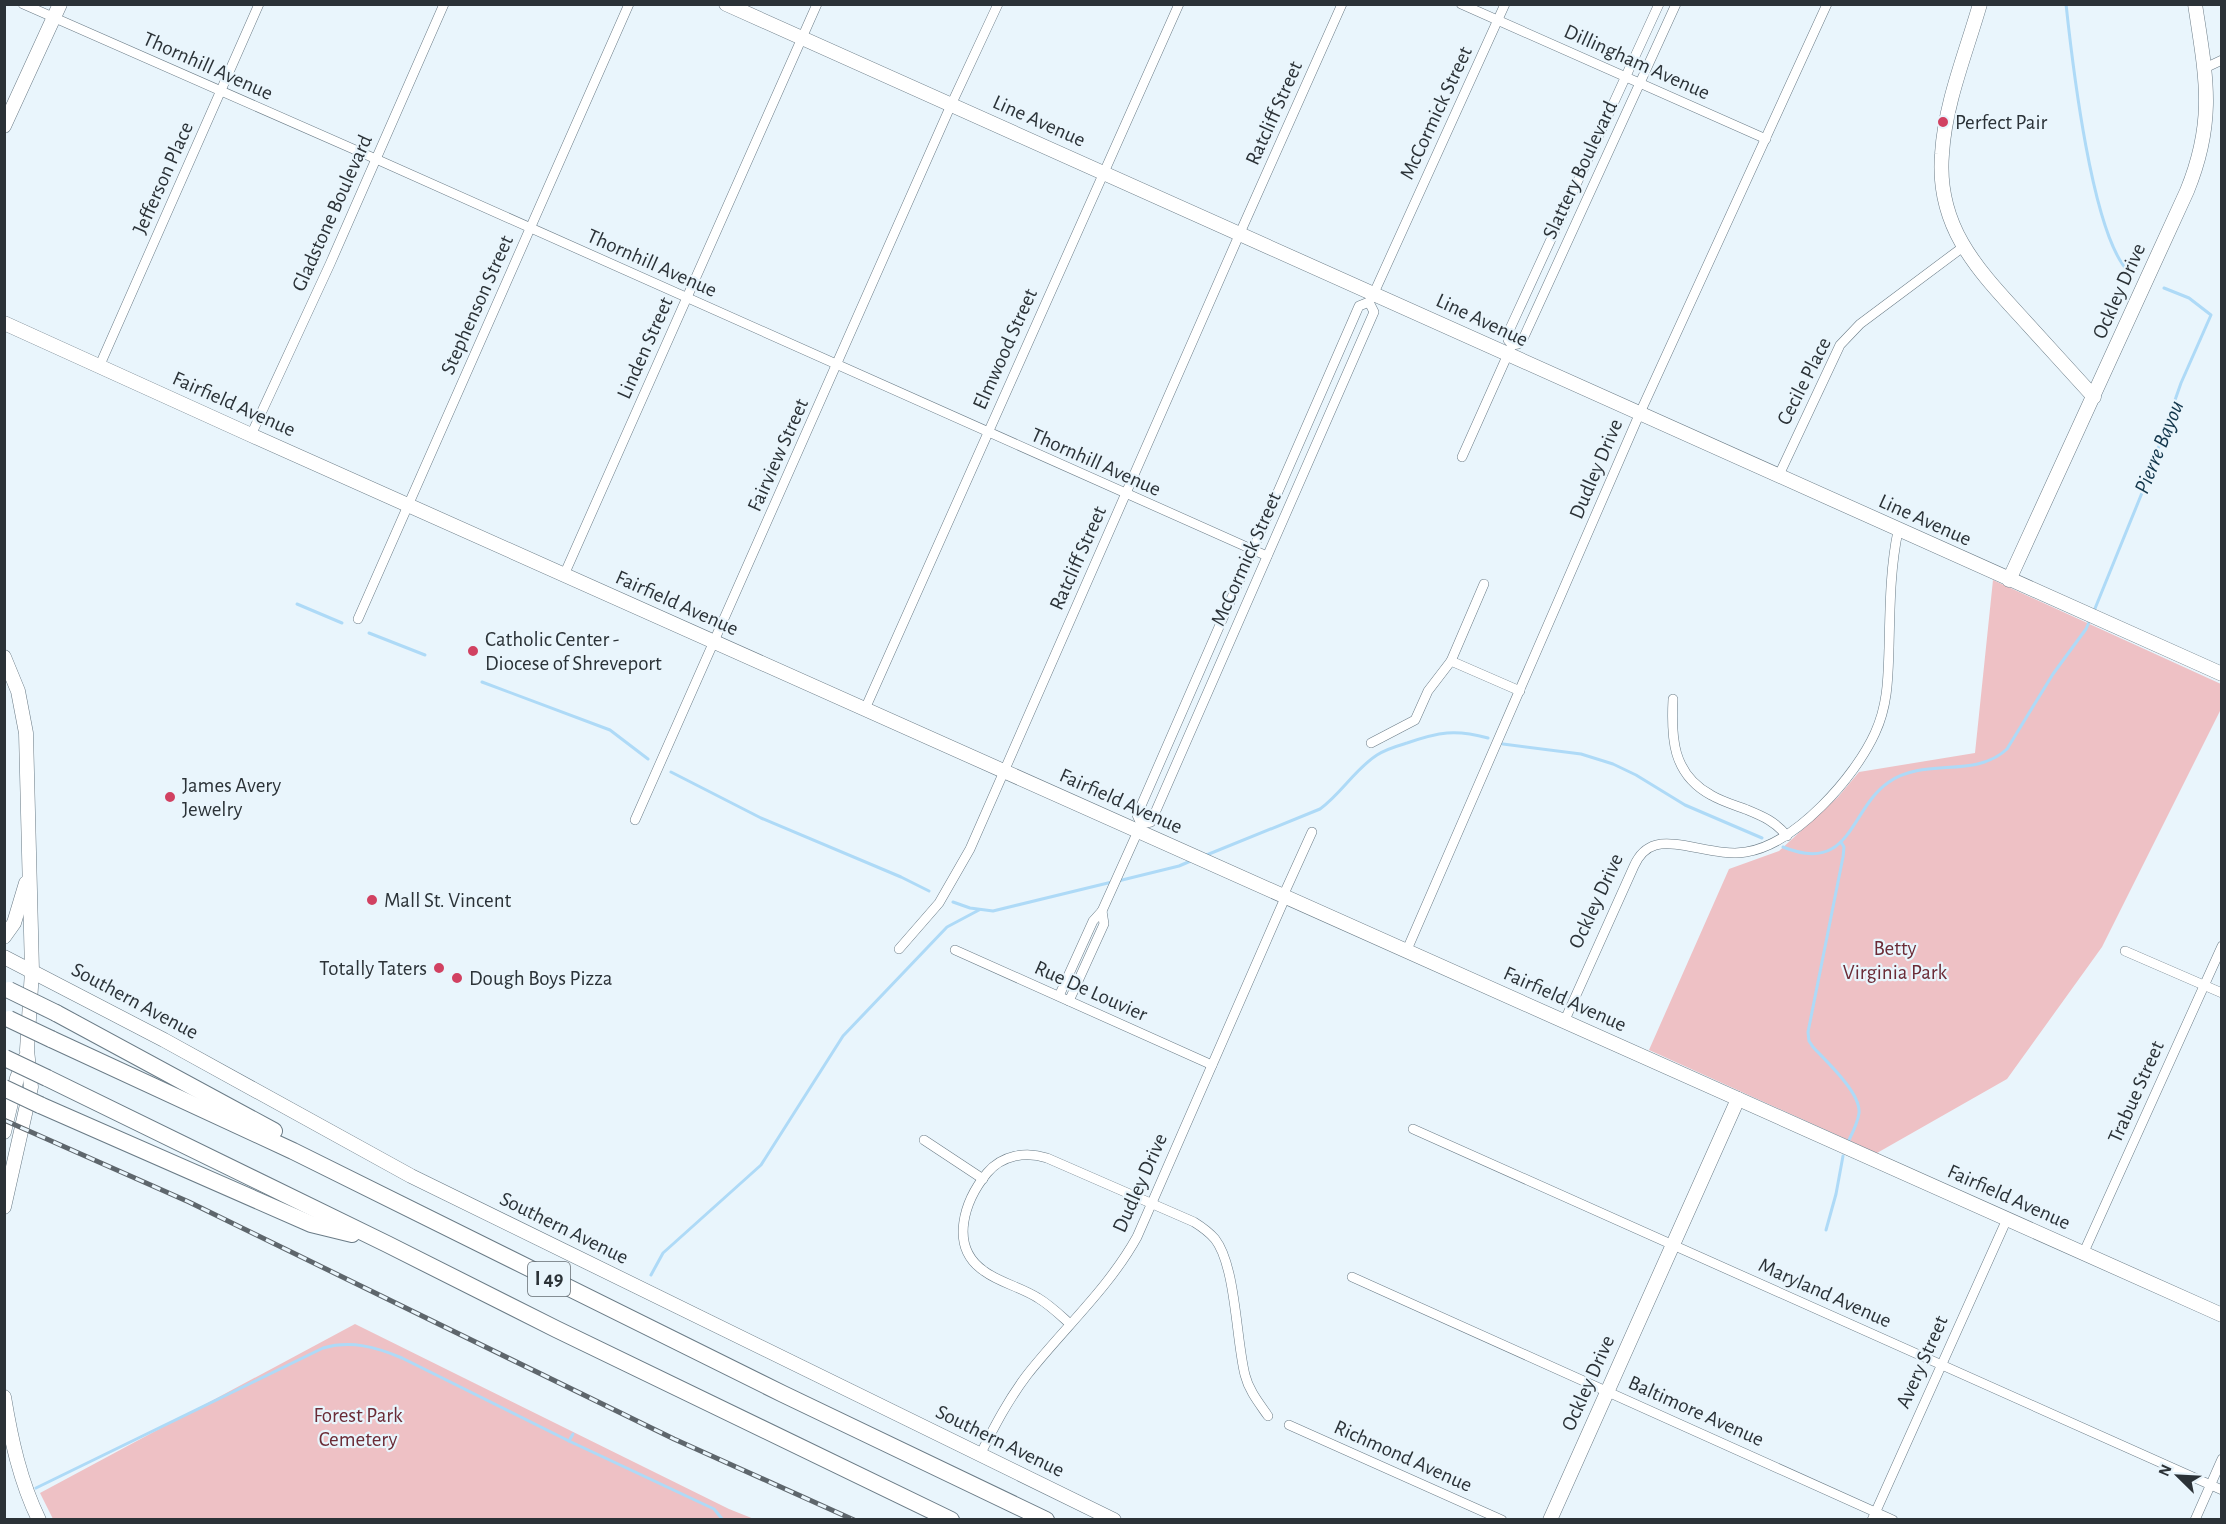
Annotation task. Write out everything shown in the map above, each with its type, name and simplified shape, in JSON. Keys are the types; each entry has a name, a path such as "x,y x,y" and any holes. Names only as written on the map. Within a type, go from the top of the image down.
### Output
{"highway":[{"path":"7,989 254,1119 431,1221"},
{"name":"I 49","path":"7,1018 293,1151 783,1394 1046,1520"},
{"name":"I 49","path":"5,1058 951,1520"},
{"path":"4,1088 311,1224 387,1244"}],"street":[{"name":"Thornhill Avenue","path":"23,4 1267,556"},
{"path":"4,126 60,4"},
{"name":"Jefferson Place","path":"99,367 259,4"},
{"name":"Gladstone Boulevard","path":"251,435 444,4"},
{"name":"Stephenson Street","path":"358,620 629,4"},
{"name":"Line Avenue","path":"726,4 1240,233 1371,298 1509,350 1639,415 2222,674"},
{"name":"Linden Street","path":"564,575 817,4"},
{"name":"Fairview Street","path":"635,820 951,105 998,4"},
{"name":"Elmwood Street","path":"865,709 1179,4"},
{"name":"Ratcliff Street","path":"898,949 939,903 954,880 1005,772 1342,4"},
{"name":"Dillingham Avenue","path":"1461,4 1766,139"},
{"name":"McCormick Street","path":"1371,298 1374,312 1267,556 1150,822 1139,827 1137,815 1359,306 1371,298 1506,4"},
{"name":"Slattery Boulevard","path":"1462,456 1509,350 1508,333 1659,4"},
{"name":"Slattery Boulevard","path":"1509,350 1523,339 1676,4"},
{"name":"Dudley Drive","path":"1406,952 1639,415 1827,4"},
{"path":"1980,4 1948,113 1942,152 1942,185 1947,209 1963,247 1981,273 2094,397"},
{"name":"Ockley Drive","path":"2009,580 2193,175 2201,148 2207,101 2196,4"},
{"path":"2205,68 2222,60"},
{"name":"Cecile Place","path":"1778,477 1840,345 1860,324 1963,247"},
{"name":"Fairfield Avenue","path":"4,323 1005,772 1139,827 1185,853 2222,1315"},
{"path":"1310,420 1324,426"},
{"name":"Ockley Drive","path":"1564,1022 1638,857 1646,849 1665,844 1720,853 1738,853 1760,848 1787,836 1801,826 1855,766 1869,744 1884,712 1888,688 1893,557 1898,531"},
{"path":"1371,743 1415,720 1428,691 1451,661 1484,584"},
{"path":"4,657 18,691 24,721 32,971 27,1050 31,1088 4,1207"},
{"path":"1451,661 1520,691"},
{"path":"1191,693 1204,699"},
{"path":"1672,699 1672,736 1675,752 1682,767 1692,780 1711,795 1775,823 1787,836"},
{"path":"1059,996 1093,921 1102,911 1111,892 1139,827"},
{"name":"Dudley Drive","path":"980,1455 1014,1393 1117,1270 1137,1237 1312,832"},
{"path":"4,937 14,923 30,869"},
{"path":"1069,1001 1104,924 1102,911"},
{"name":"Trabue Street","path":"2084,1254 2222,946"},
{"name":"Rue De Louvier","path":"955,950 1212,1065"},
{"path":"2126,951 2222,993"},
{"name":"Southern Avenue","path":"4,957 164,1040 411,1176 1114,1520"},
{"path":"4,1132 17,1078 27,1050"},
{"name":"Ockley Drive","path":"1550,1520 1738,1099"},
{"name":"Maryland Avenue","path":"1413,1129 2222,1490"},
{"path":"924,1140 983,1179"},
{"path":"1071,1324 1045,1302 990,1275 973,1260 964,1239 964,1219 970,1200 993,1167 1007,1159 1034,1155 1058,1162 1194,1222 1206,1230 1216,1240 1223,1253 1245,1376 1253,1394 1268,1416"},
{"name":"Avery Street","path":"1874,1516 2007,1219"},
{"name":"Baltimore Avenue","path":"1352,1276 1874,1516 1893,1520"},
{"path":"4,1397 9,1449 39,1520"},
{"name":"Richmond Avenue","path":"1289,1425 1502,1520"},
{"path":"2195,1520 2222,1459"}],"green space":[{"name":"Betty Virginia Park","path":"1993,580 2221,684 2221,709 2102,947 2007,1079 1877,1153 1649,1050 1729,869 1779,851 1838,797 1859,772 1975,753"},
{"name":"Forest Park Cemetery","path":"355,1324 729,1509 754,1519 53,1519 40,1493"}],"waterway":[{"name":"Pierre Bayou","path":"2066,4 2073,65 2094,187 2104,223 2116,253 2129,272"},
{"name":"Pierre Bayou","path":"2094,611 2146,483 2181,383 2211,315 2189,298 2164,288"},
{"path":"297,604 342,623"},
{"path":"1783,847 1806,853 1823,852 1836,846 1847,835 1865,807 1889,782 1918,771 1980,763 1994,758 2007,749 2053,674 2090,620"},
{"path":"369,633 425,655"},
{"path":"482,682 610,730 648,759"},
{"path":"1204,856 1320,809 1369,761 1388,749 1429,736 1447,733 1466,733 1488,738"},
{"path":"1503,744 1581,754 1613,764 1636,775 1685,805 1762,838"},
{"path":"671,772 761,818 929,891"},
{"path":"1841,842 1844,847 1843,857 1808,1032 1809,1041 1813,1047 1849,1087 1858,1105 1858,1120 1849,1140"},
{"path":"1118,881 1179,866 1193,860"},
{"path":"953,902 970,908 993,911 1112,882"},
{"path":"651,1275 663,1253 761,1165 843,1036 947,927 979,910"},
{"path":"1826,1230 1843,1156"},
{"path":"36,1488 323,1348 353,1345 373,1348 402,1358 569,1441 714,1509 723,1520"},
{"path":"569,1441 573,1434"}],"railway":[{"path":"4,1120 189,1202 674,1439 854,1520"}],"place":[{"name":"Perfect Pair","path":"1943,122"},
{"name":"Catholic Center - Diocese of Shreveport","path":"473,651"},
{"name":"James Avery Jewelry","path":"170,797"},
{"name":"Mall St. Vincent","path":"372,900"},
{"name":"Totally Taters","path":"439,968"},
{"name":"Dough Boys Pizza","path":"457,978"}]}
